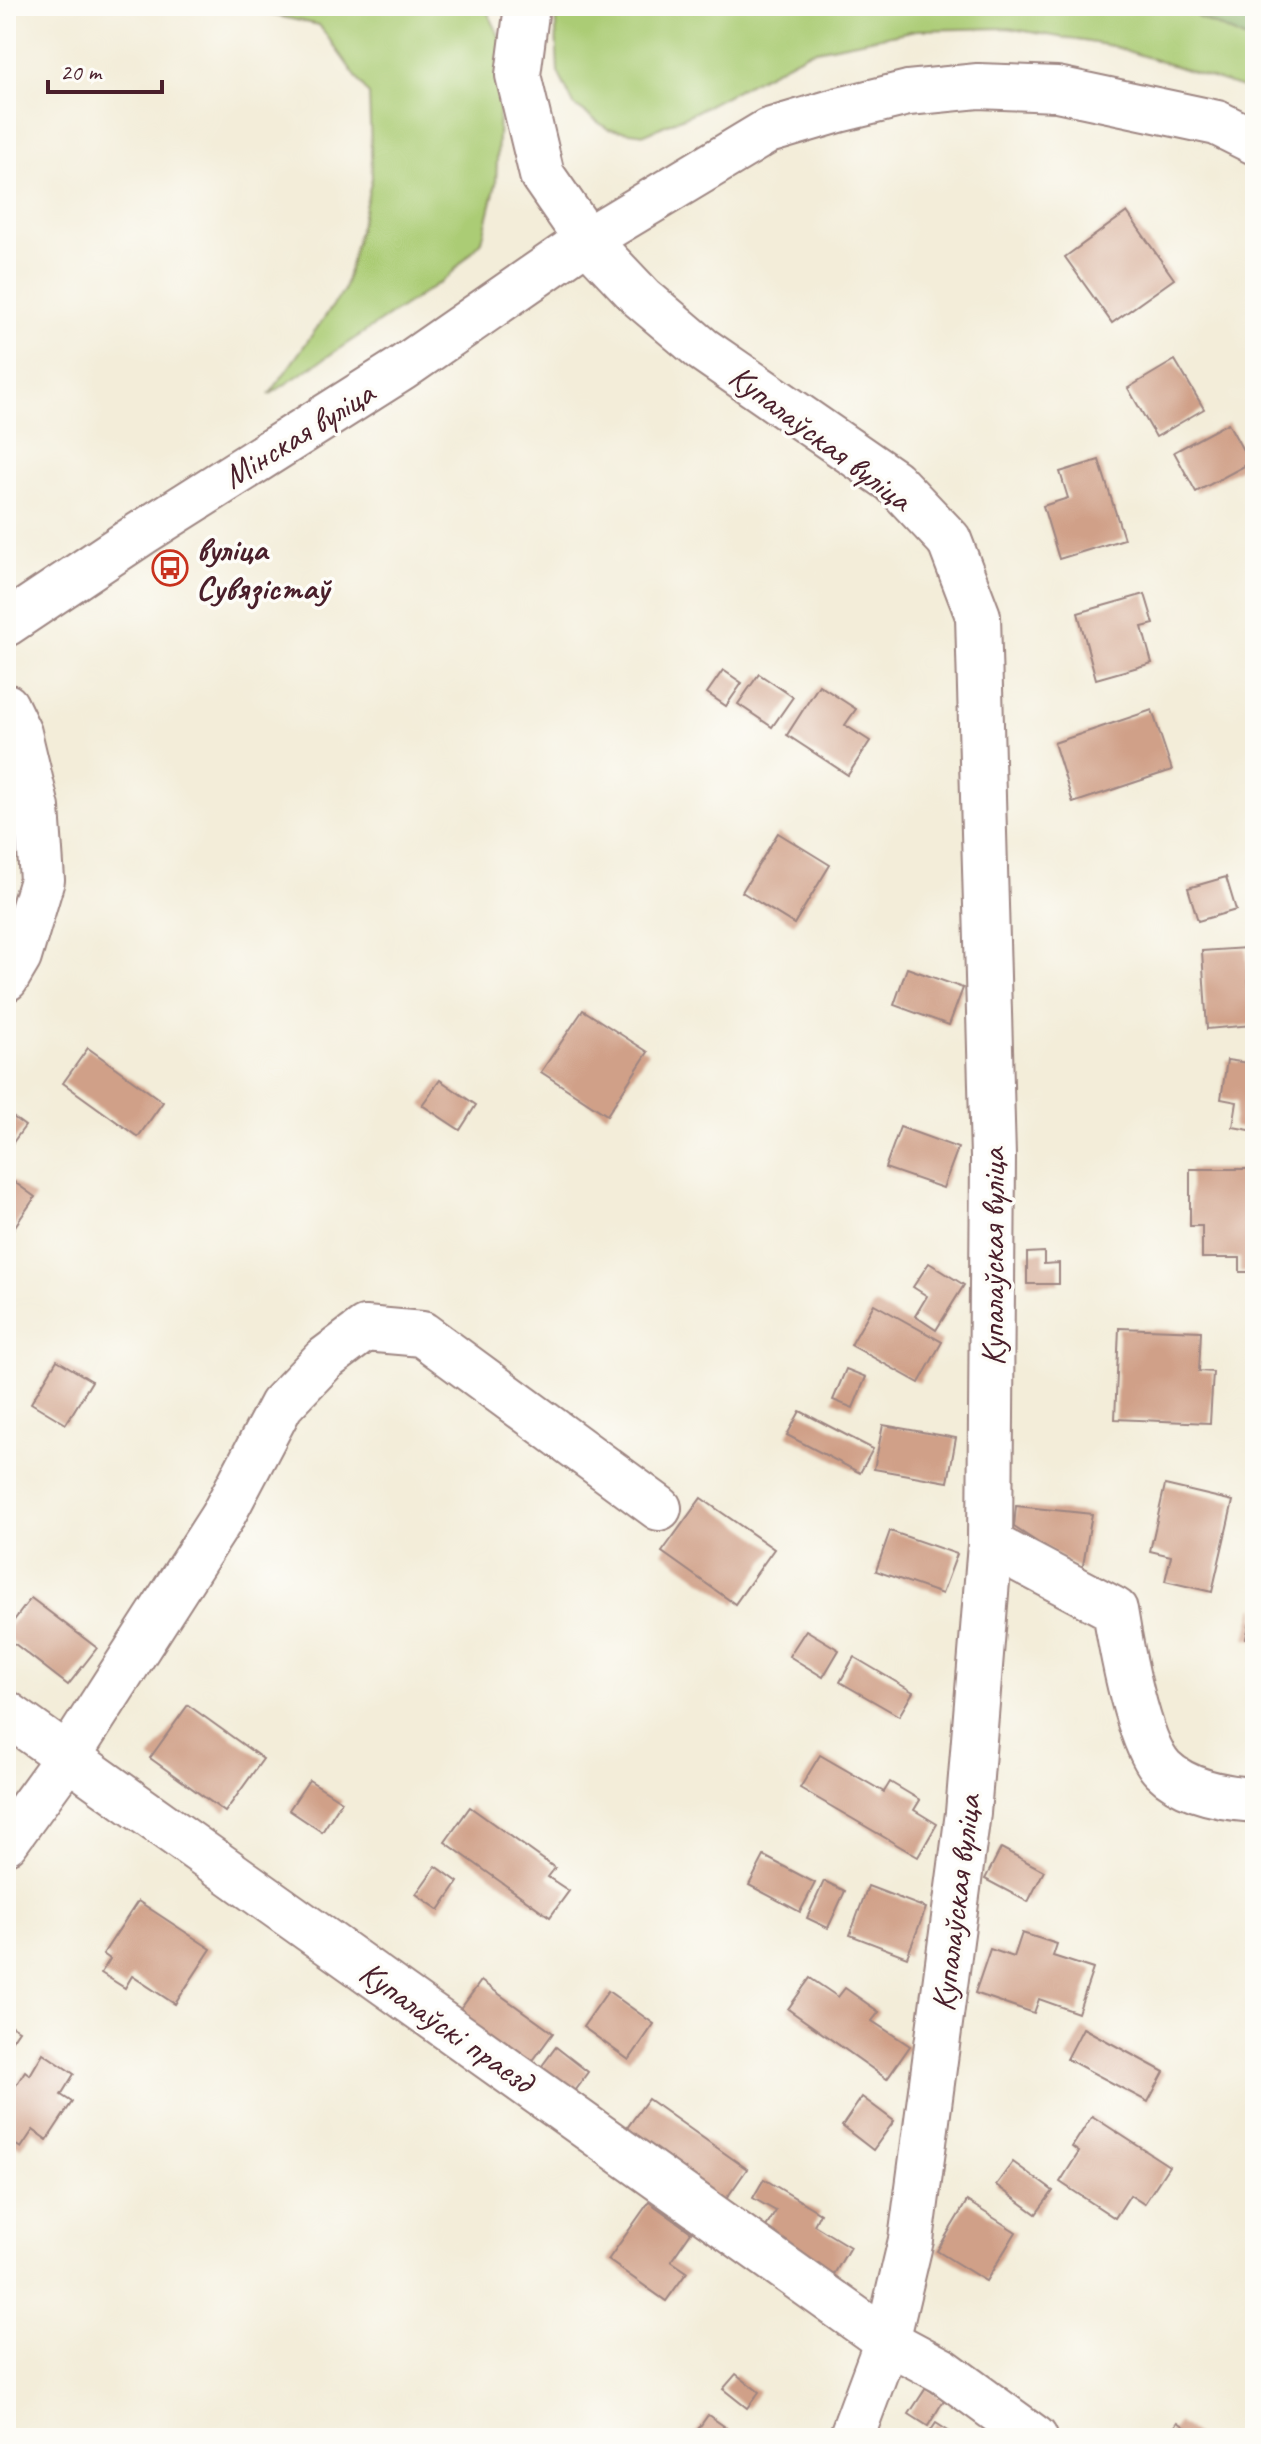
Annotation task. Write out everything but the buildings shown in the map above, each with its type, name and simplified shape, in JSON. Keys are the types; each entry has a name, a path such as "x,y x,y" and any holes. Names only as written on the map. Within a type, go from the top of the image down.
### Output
{"street":[{"path":"527,6 518,75 542,175 587,240"},
{"name":"Мінская вуліца","path":"6,624 142,533 401,369 587,240 768,131 908,93 978,86 1057,89 1217,123 1255,142"},
{"name":"Купалаўская вуліца","path":"587,240 642,298 702,349 893,481 949,540 978,616 993,1157 990,1544 966,1829 911,2240 887,2341 851,2438"},
{"path":"6,706 19,733 37,808 42,880 19,957 6,979"},
{"path":"6,1842 67,1758 222,1517 281,1405 325,1359 365,1329 422,1334 659,1508"},
{"path":"990,1544 1115,1610 1123,1661 1150,1753 1164,1771 1185,1783 1225,1798 1255,1800"},
{"name":"Купалаўскі праезд","path":"6,1713 887,2341 943,2371 1035,2438"}],"green space":[{"path":"231,6 485,6 502,42 496,184 482,241 448,277 269,395 344,290 372,179 369,95 319,25"},
{"path":"555,6 1192,6 1198,17 1255,43 1255,92 1112,46 1007,28 916,30 811,51 695,112 645,134 608,129 574,105 558,72"},
{"path":"1192,6 1255,6 1255,43 1198,17"}],"place":[{"name":"вуліца Сувязістаў","path":"170,568"}]}
